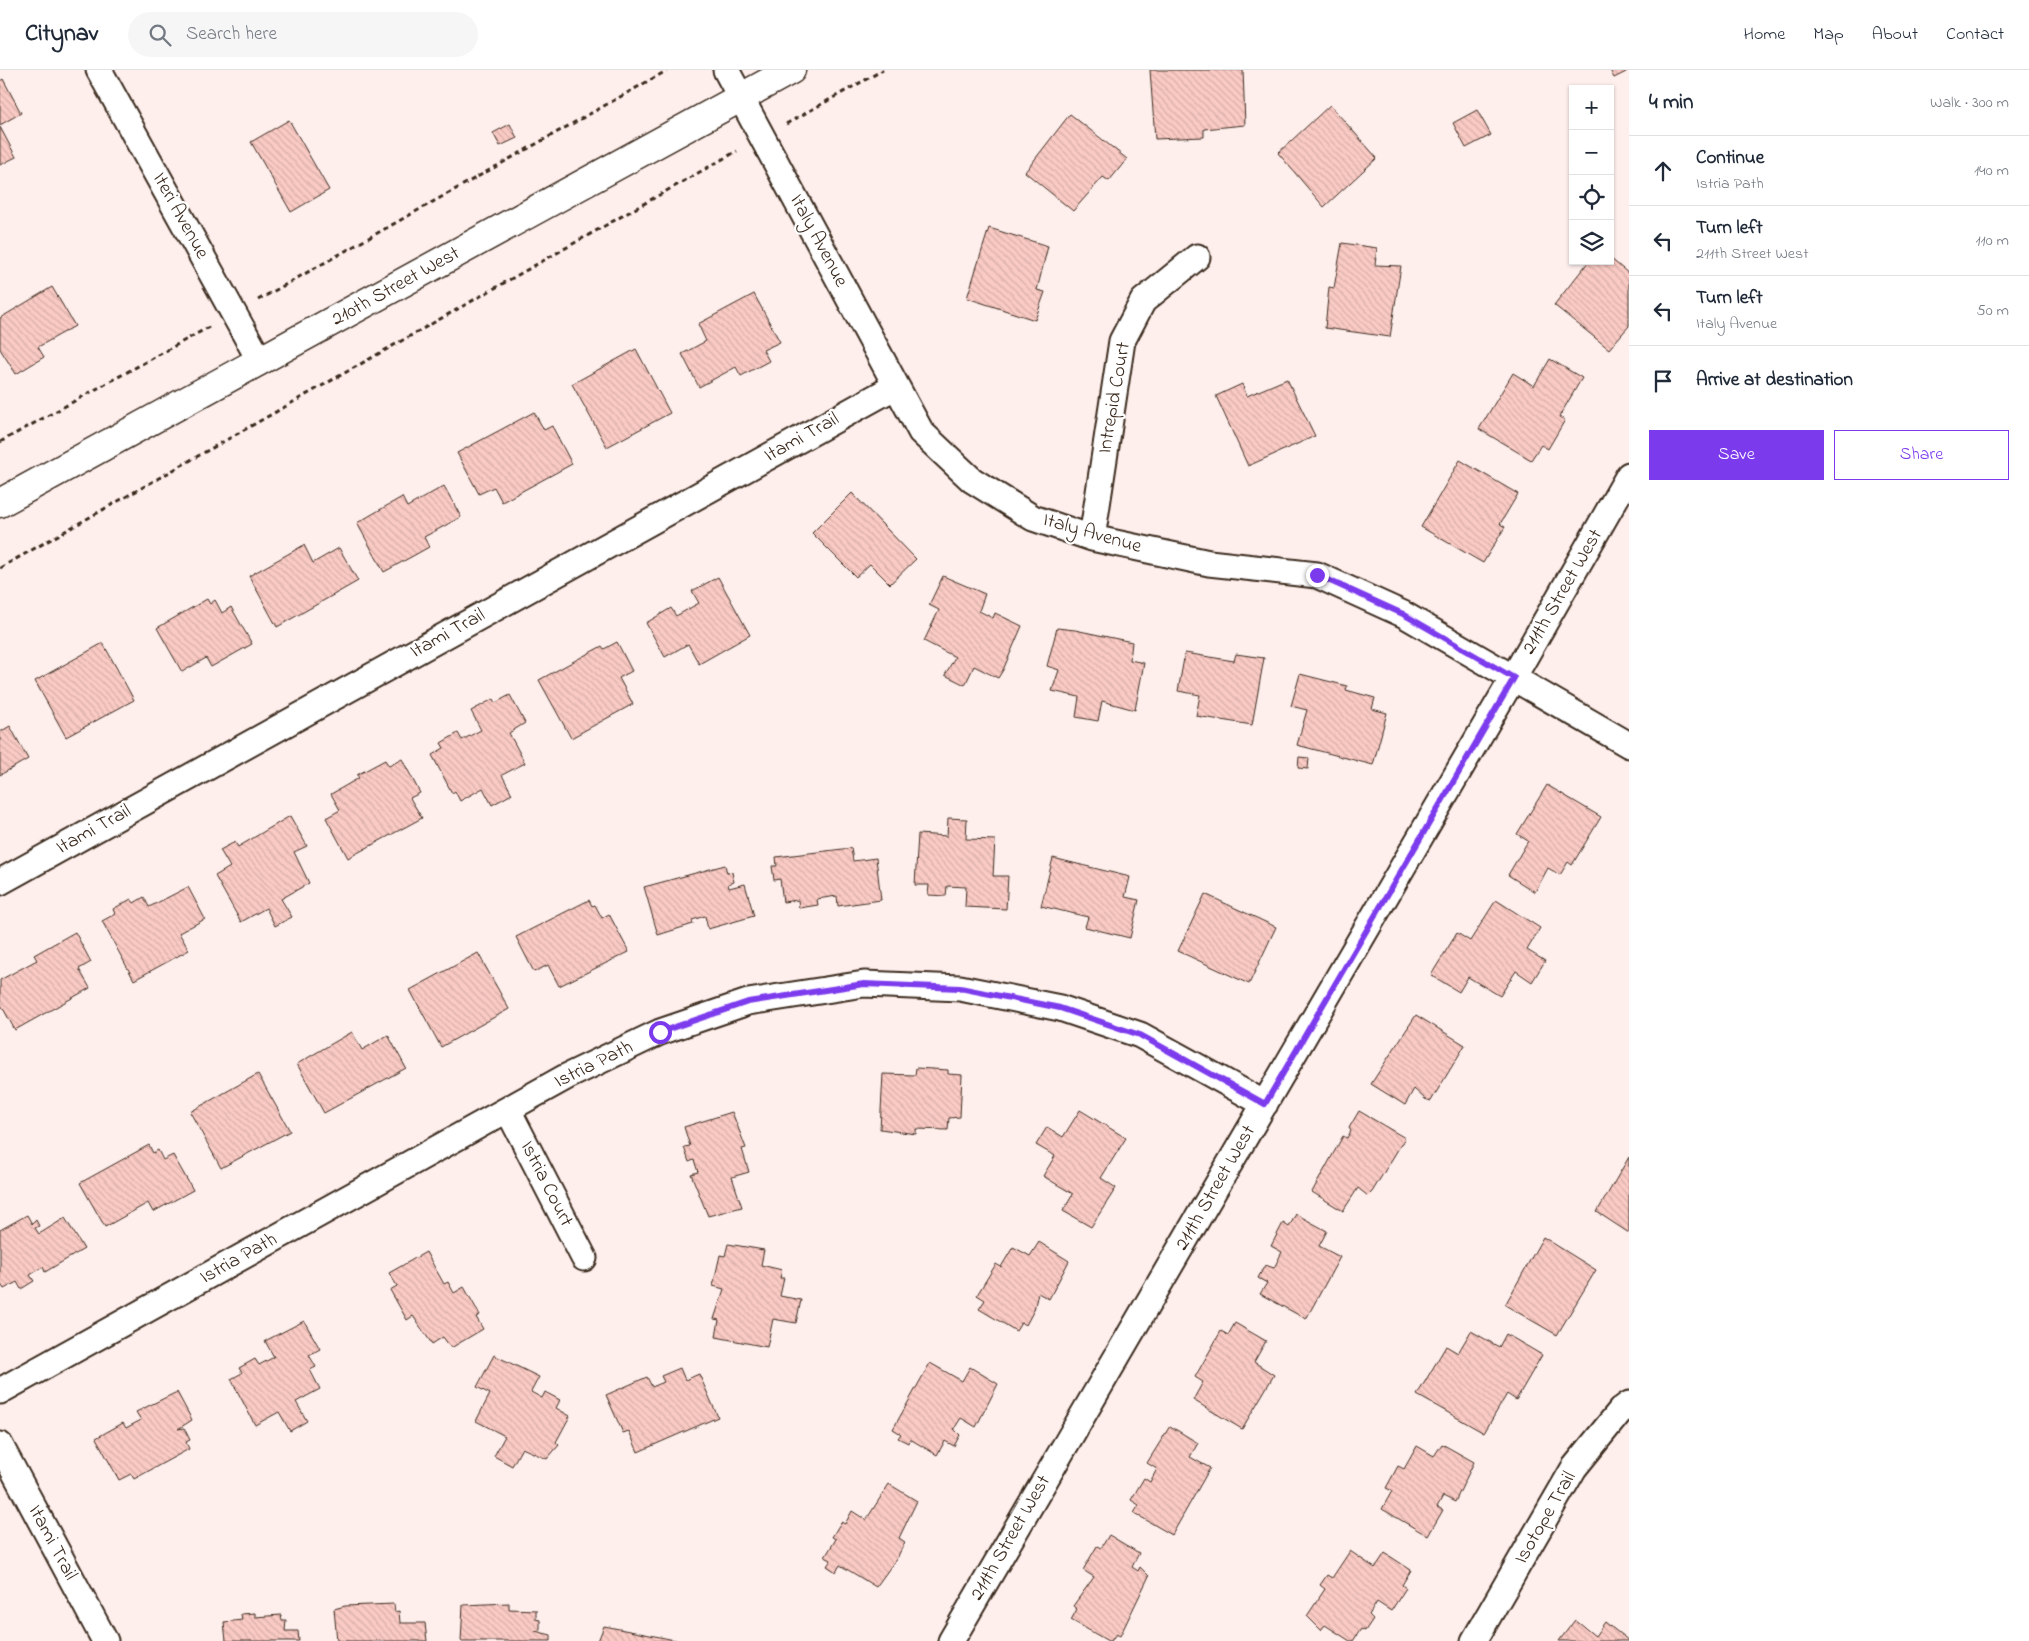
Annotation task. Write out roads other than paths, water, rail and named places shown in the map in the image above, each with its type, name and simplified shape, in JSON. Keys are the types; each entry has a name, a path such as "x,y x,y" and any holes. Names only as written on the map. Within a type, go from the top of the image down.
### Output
{"street":[{"name":"Iteri Avenue","path":"99,70 260,361"},
{"name":"Italy Avenue","path":"726,70 921,432 972,480 1033,518 1092,538 1209,563 1317,575 1403,614 1629,745"},
{"name":"210th Street West","path":"0,503 791,70"},
{"name":"Intrepid Court","path":"1092,538 1122,341 1143,301 1197,257"},
{"name":"Itami Trail","path":"0,882 896,386"},
{"name":"211th Street West","path":"951,1641 1514,678 1629,475"},
{"name":"Istria Path","path":"0,1391 566,1077 660,1032 748,1002 864,984 960,988 1060,1008 1140,1035 1265,1104"},
{"name":"Istria Court","path":"508,1110 584,1258"},
{"name":"Isotope Trail","path":"1474,1641 1574,1468 1621,1410 1629,1404"},
{"name":"Itami Trail","path":"0,1445 105,1641"}]}
